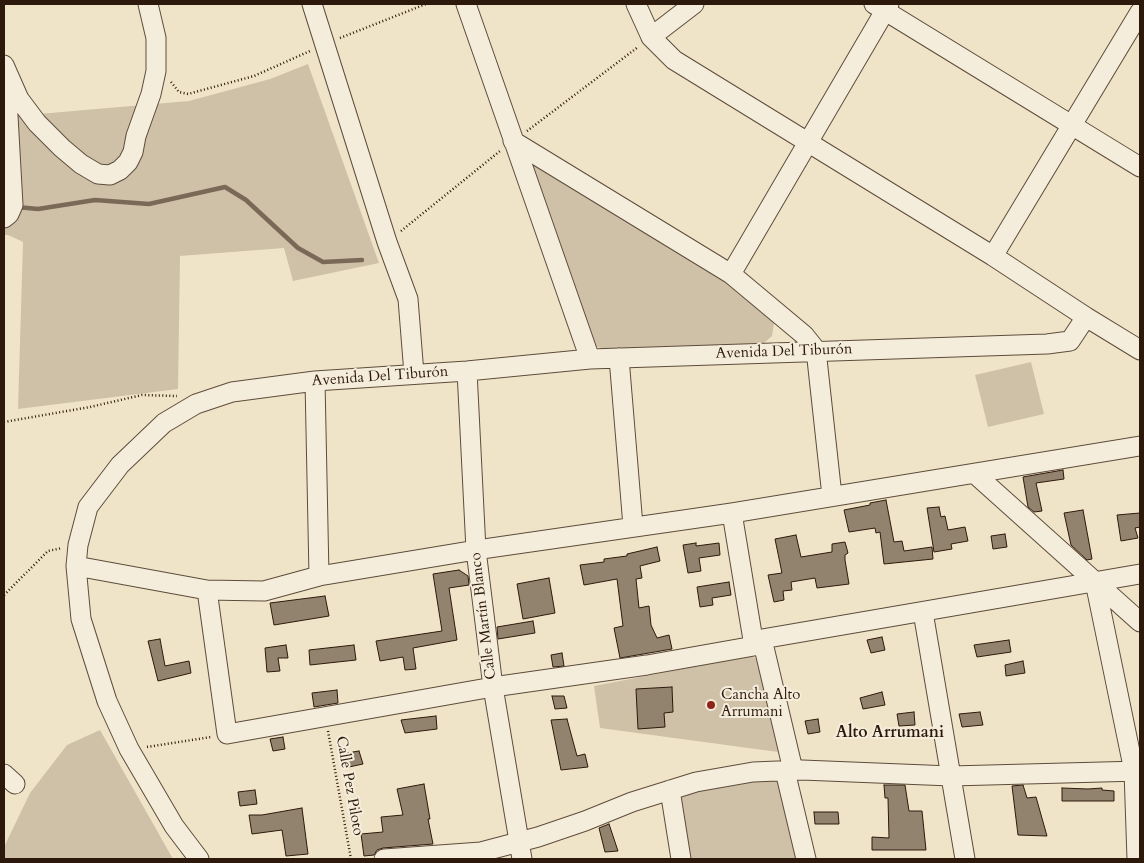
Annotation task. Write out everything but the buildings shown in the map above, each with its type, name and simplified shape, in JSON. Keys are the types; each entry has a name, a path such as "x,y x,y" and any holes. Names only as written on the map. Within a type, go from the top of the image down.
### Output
{"street":[{"path":"4,67 19,99 37,123 62,148 81,164 98,174 110,174 120,170 128,162 133,152 156,71 156,38 148,4"},
{"path":"312,4 387,242 408,299 414,374"},
{"path":"466,4 590,358"},
{"path":"636,4 651,37 674,60 993,256 1140,350"},
{"path":"651,37 694,4"},
{"path":"731,274 808,142 883,6 1140,167"},
{"path":"993,256 1140,12"},
{"path":"4,67 13,205 9,214 4,218"},
{"path":"513,141 731,274 804,335 816,350 832,496"},
{"name":"Avenida Del Tiburón","path":"199,859 174,826 129,749 107,701 81,619 76,566 78,545 88,507 120,465 164,423 196,404 232,392 316,380 468,371 590,358 1054,343 1070,341 1086,317"},
{"path":"620,358 633,526"},
{"name":"Calle Martín Blanco","path":"468,371 476,550 493,687 520,851"},
{"path":"316,380 320,576"},
{"path":"76,566 207,590 264,592 320,576 476,550 732,513 1140,446"},
{"path":"975,474 1140,622"},
{"path":"732,513 758,643 789,770 806,859"},
{"path":"207,590 227,734 493,687 647,665 923,612 1140,574"},
{"path":"1095,582 1137,771 1136,859"},
{"path":"923,612 965,859"},
{"path":"384,859 520,851 632,802 696,782 753,772 789,770 951,776 1137,771"},
{"path":"670,790 681,859"}],"path":[{"path":"170,75 172,84 179,92 188,94 254,76 324,44 426,4"},
{"path":"387,242 513,141 651,37"},
{"path":"4,422 90,407 142,394 183,396 196,404"},
{"path":"4,595 48,551 78,545"},
{"name":"Calle Pez Piloto","path":"326,718 351,859"},
{"path":"129,749 227,734"}],"shaded area":[{"path":"308,64 379,263 293,281 284,248 180,256 178,389 18,409 23,242 4,235 4,117 189,101 270,79"},
{"path":"530,160 727,279 737,293 768,314 774,323 772,336 764,343 607,351 596,346 591,339"},
{"path":"1031,362 1044,414 988,427 975,375"},
{"path":"750,656 760,660 778,752 600,728 594,686"},
{"path":"100,730 173,859 4,859 4,847 30,793 67,745"},
{"path":"782,777 800,859 691,859 679,794"}],"waterway":[{"path":"17,207 38,209 95,200 149,204 225,187 246,200 298,248 323,262 362,260"}],"place":[{"name":"Cancha Alto Arrumani","path":"711,705"}],"district":[{"name":"Alto Arrumani","path":"890,733"}]}
